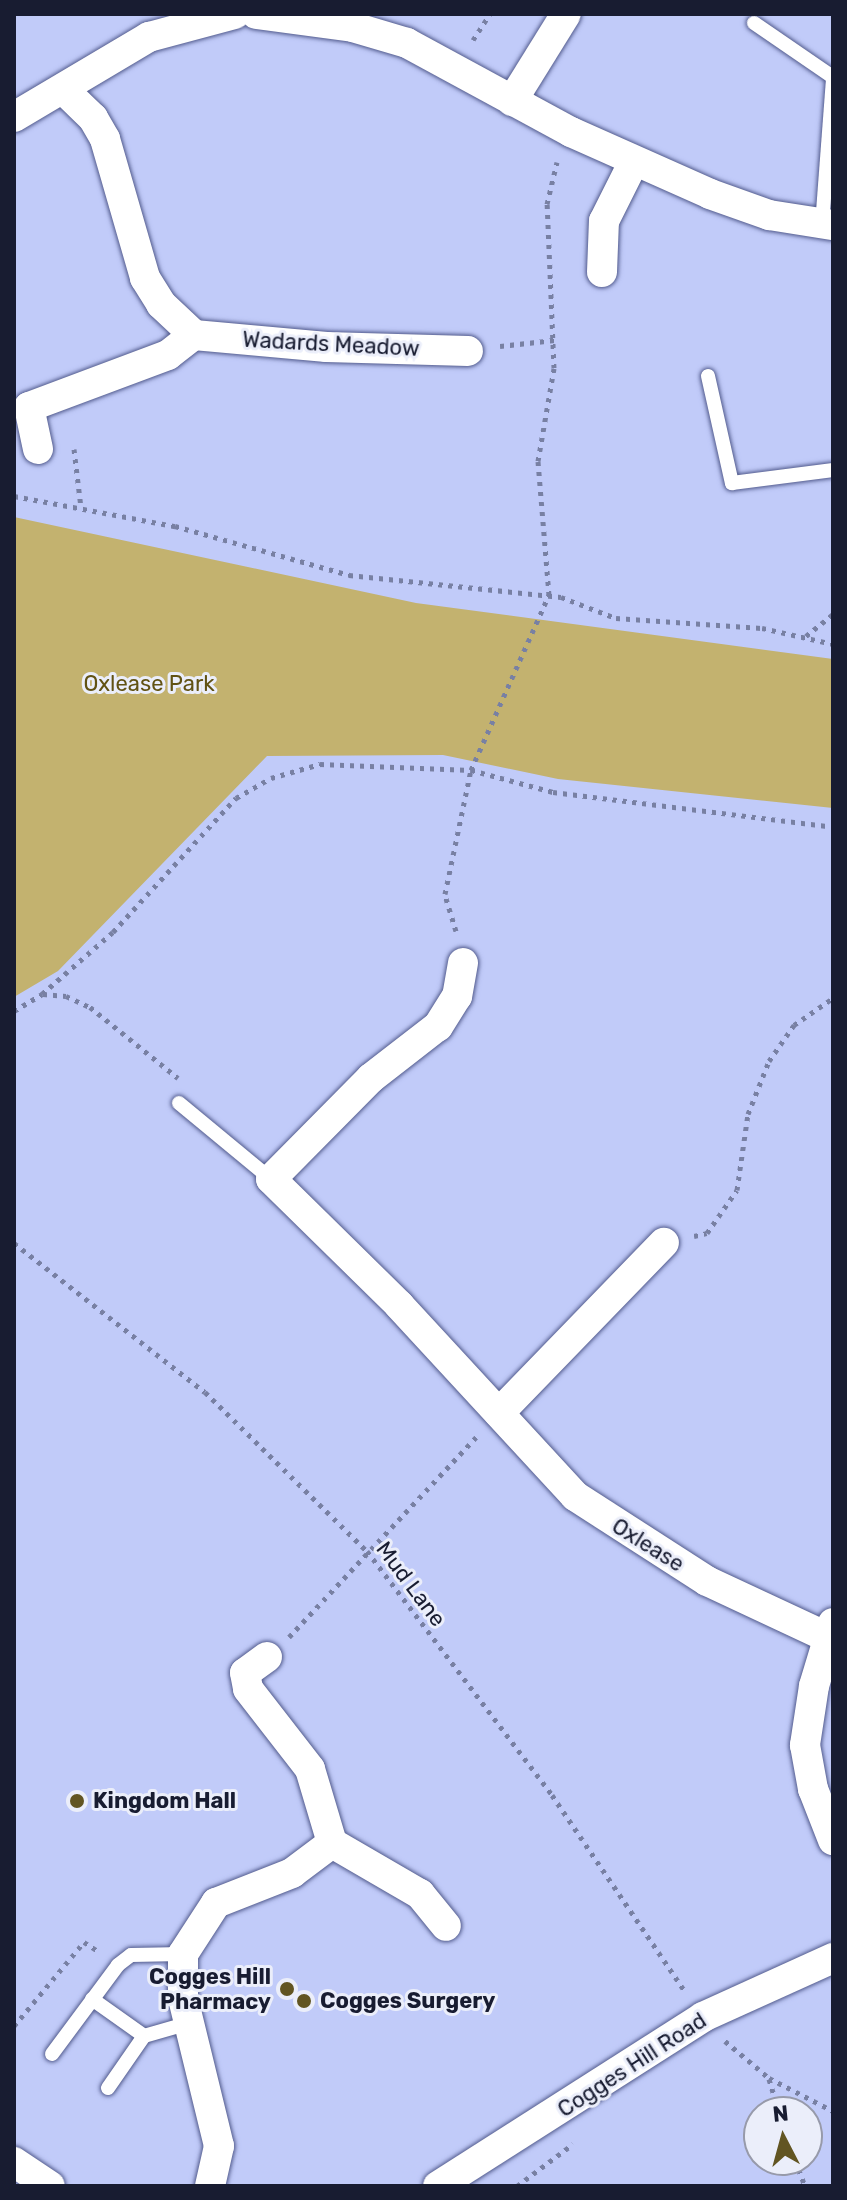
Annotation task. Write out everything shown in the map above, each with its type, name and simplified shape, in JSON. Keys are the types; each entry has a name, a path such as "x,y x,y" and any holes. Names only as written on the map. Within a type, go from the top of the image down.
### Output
{"street":[{"path":"14,117 65,91 149,37 235,14"},
{"path":"256,14 353,27 407,43 571,132 634,161 769,215 828,226"},
{"path":"512,101 566,14"},
{"path":"38,449 29,407 168,355 194,335 161,304 145,278 105,139 93,118 65,91"},
{"path":"602,272 604,221 634,161"},
{"name":"Wadards Meadow","path":"194,335 326,347 468,351"},
{"path":"271,1179 371,1078 438,1026 457,996 463,963"},
{"name":"Oxlease","path":"271,1179 499,1413 575,1496 620,1529 707,1581 830,1630 805,1745 813,1789 833,1840"},
{"path":"499,1413 664,1243"},
{"path":"267,1657 245,1673 248,1689 310,1769 332,1843 420,1894 446,1926"},
{"path":"210,2186 219,2146 189,2023 181,1977 183,1954 216,1903 292,1873 332,1843"},
{"name":"Cogges Hill Road","path":"438,2186 703,2017 833,1958"},
{"path":"14,2162 50,2186"}],"lane":[{"path":"754,23 833,78 828,226"},
{"path":"708,376 732,483 833,470"},
{"name":"Oxlease","path":"179,1103 271,1179"},
{"path":"52,2054 118,1965 131,1955 183,1954"},
{"path":"92,1999 144,2036"},
{"path":"108,2088 144,2036 189,2023"}],"path":[{"path":"463,963 445,894 471,770 549,595 538,461 555,340 547,204 550,176 571,132"},
{"path":"468,351 555,340"},
{"path":"14,496 175,526 349,575 549,595 616,618 762,628 833,644"},
{"path":"805,637 833,614"},
{"path":"14,1011 42,994 113,932 236,798 271,778 320,764 471,770 553,792 833,827"},
{"path":"42,994 66,996 90,1007 160,1059 178,1078 179,1103"},
{"path":"664,1243 707,1233 723,1212 737,1190 748,1114 769,1061 794,1025 833,998"},
{"name":"Mud Lane","path":"14,1243 205,1392 367,1551 552,1795 604,1879 703,2017 733,2050 769,2078 833,2111"},
{"path":"267,1657 301,1627 367,1551 499,1413"},
{"path":"14,2026 84,1942 118,1965"},
{"path":"769,2078 774,2096"}],"green space":[{"name":"Oxlease Park","path":"14,517 416,603 833,659 833,808 558,779 443,755 267,756 58,971 14,997"}],"place":[{"name":"Kingdom Hall","path":"77,1801"},
{"name":"Cogges Hill Pharmacy","path":"287,1989"},
{"name":"Cogges Surgery","path":"304,2001"}]}
